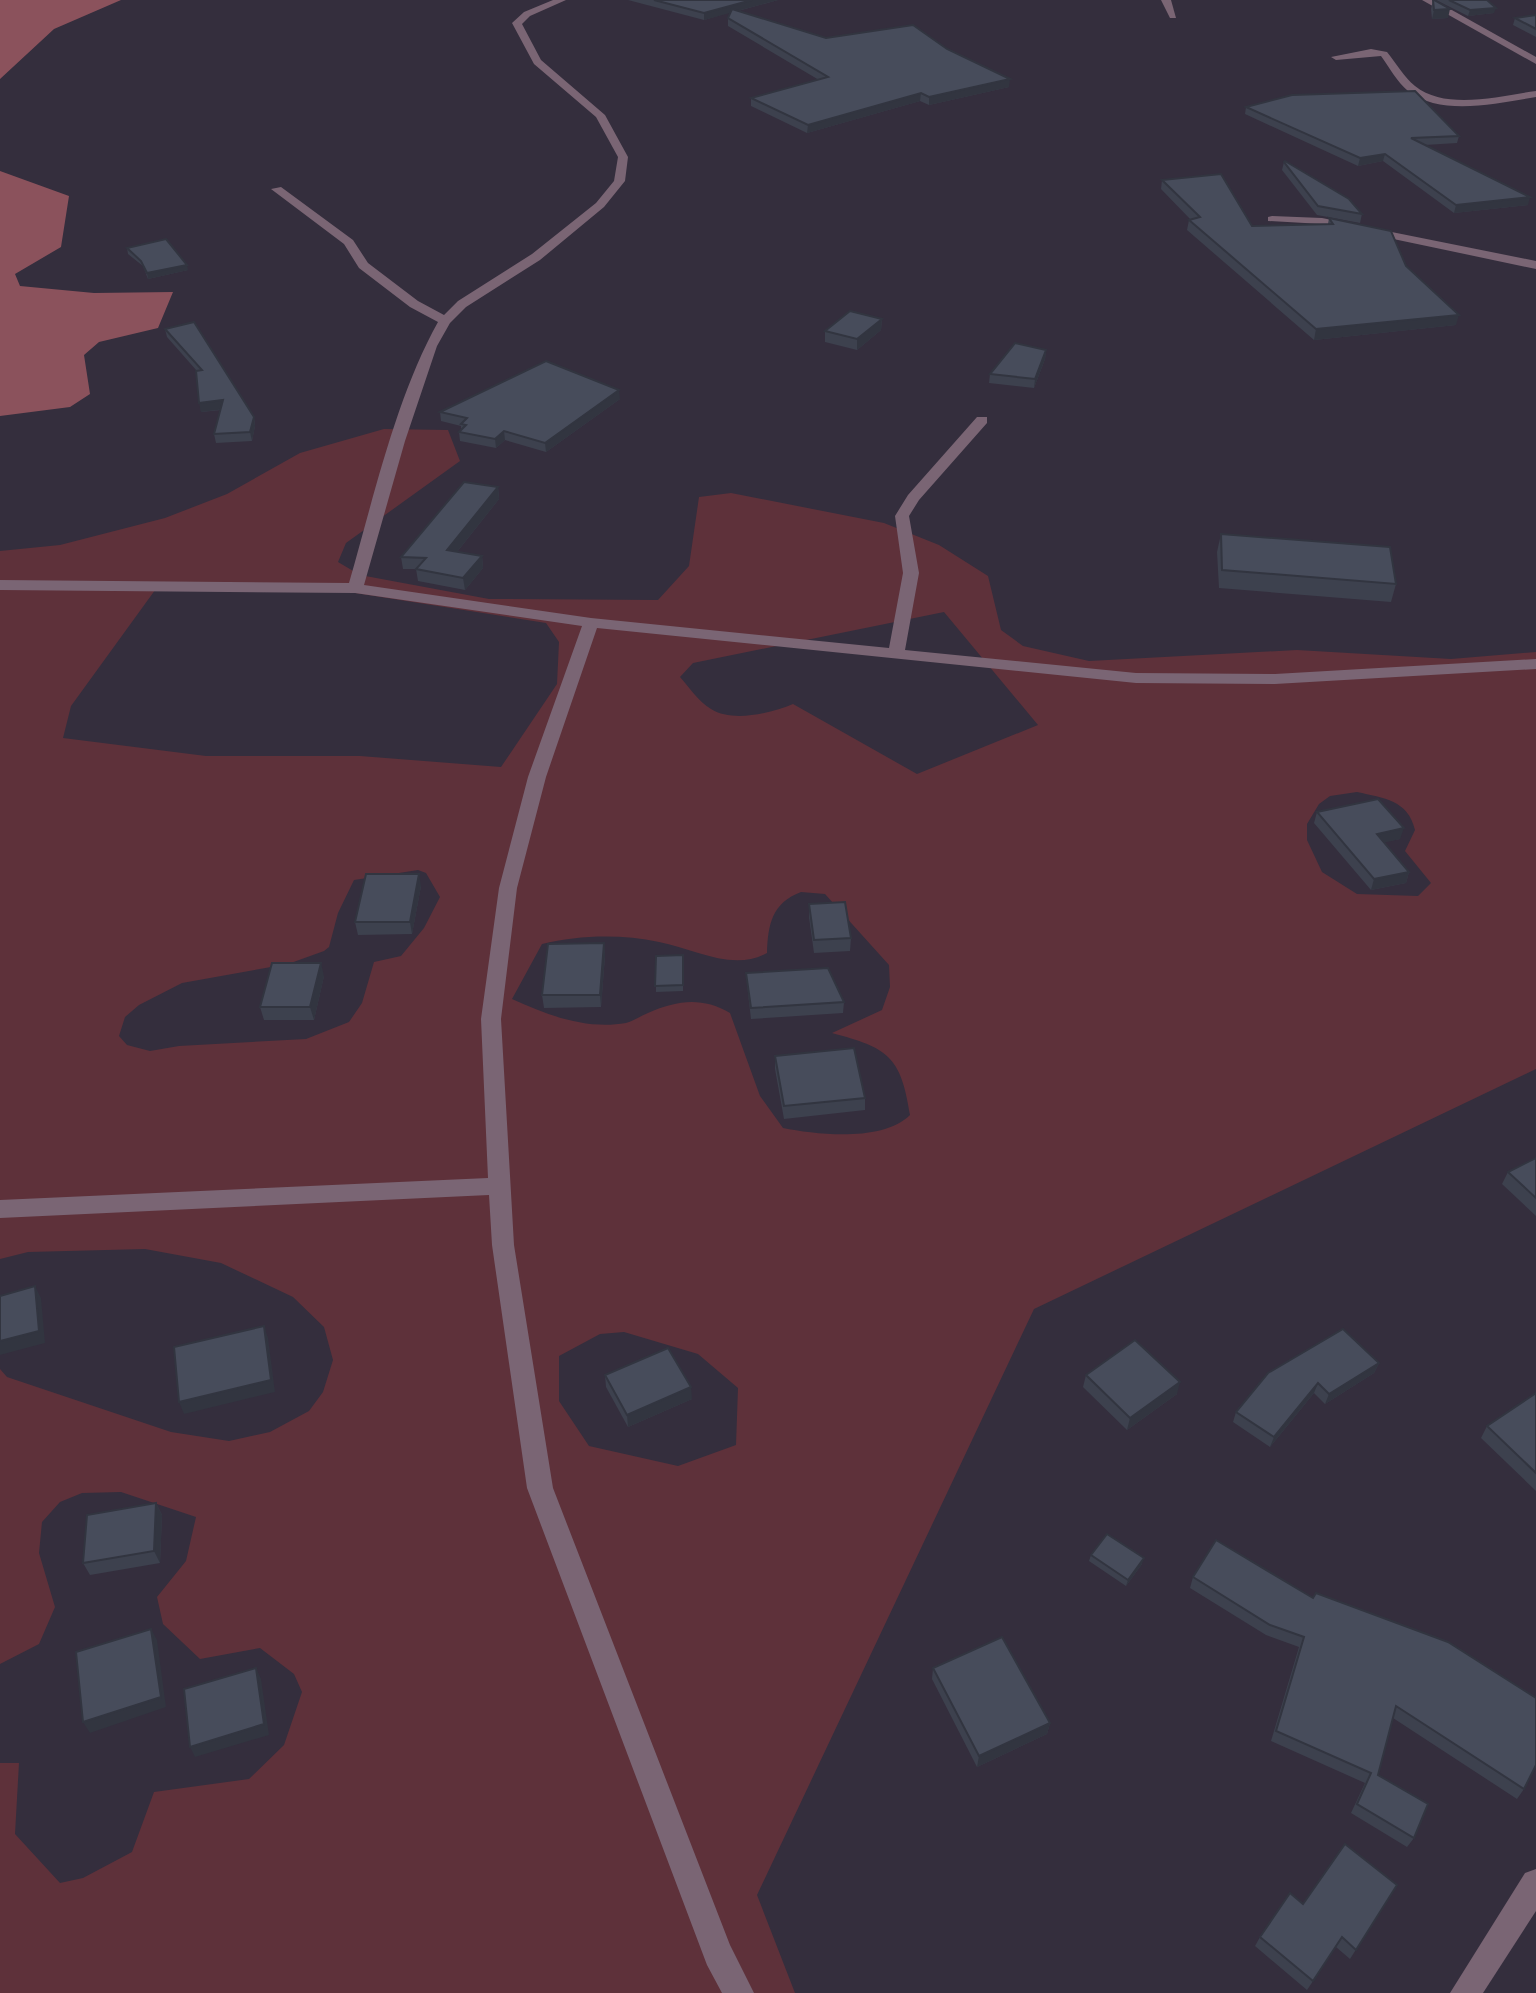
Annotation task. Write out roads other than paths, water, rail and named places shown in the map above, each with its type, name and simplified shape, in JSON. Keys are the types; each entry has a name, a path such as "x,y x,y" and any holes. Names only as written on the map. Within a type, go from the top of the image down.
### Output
{"street":[{"path":"355,588 398,441 431,346 445,321 462,304 547,249 600,205 619,181 623,157 600,115 537,62 517,23 527,14 561,0"},
{"path":"1166,0 1173,16"},
{"path":"1427,0 1536,61"},
{"path":"1336,57 1371,52 1384,54 1413,89 1438,100 1484,101 1536,94"},
{"path":"277,189 349,242 363,265 414,304 445,321"},
{"path":"1272,219 1322,221 1536,265"},
{"path":"896,656 911,573 902,516 913,498 982,420"},
{"path":"0,585 355,588 591,623 1136,678 1210,681 1536,664"},
{"path":"591,623 537,777 508,888 491,1019 503,1245 540,1488 718,1954 739,1993"},
{"path":"0,1209 500,1186"},
{"path":"1465,1993 1536,1884"}]}
